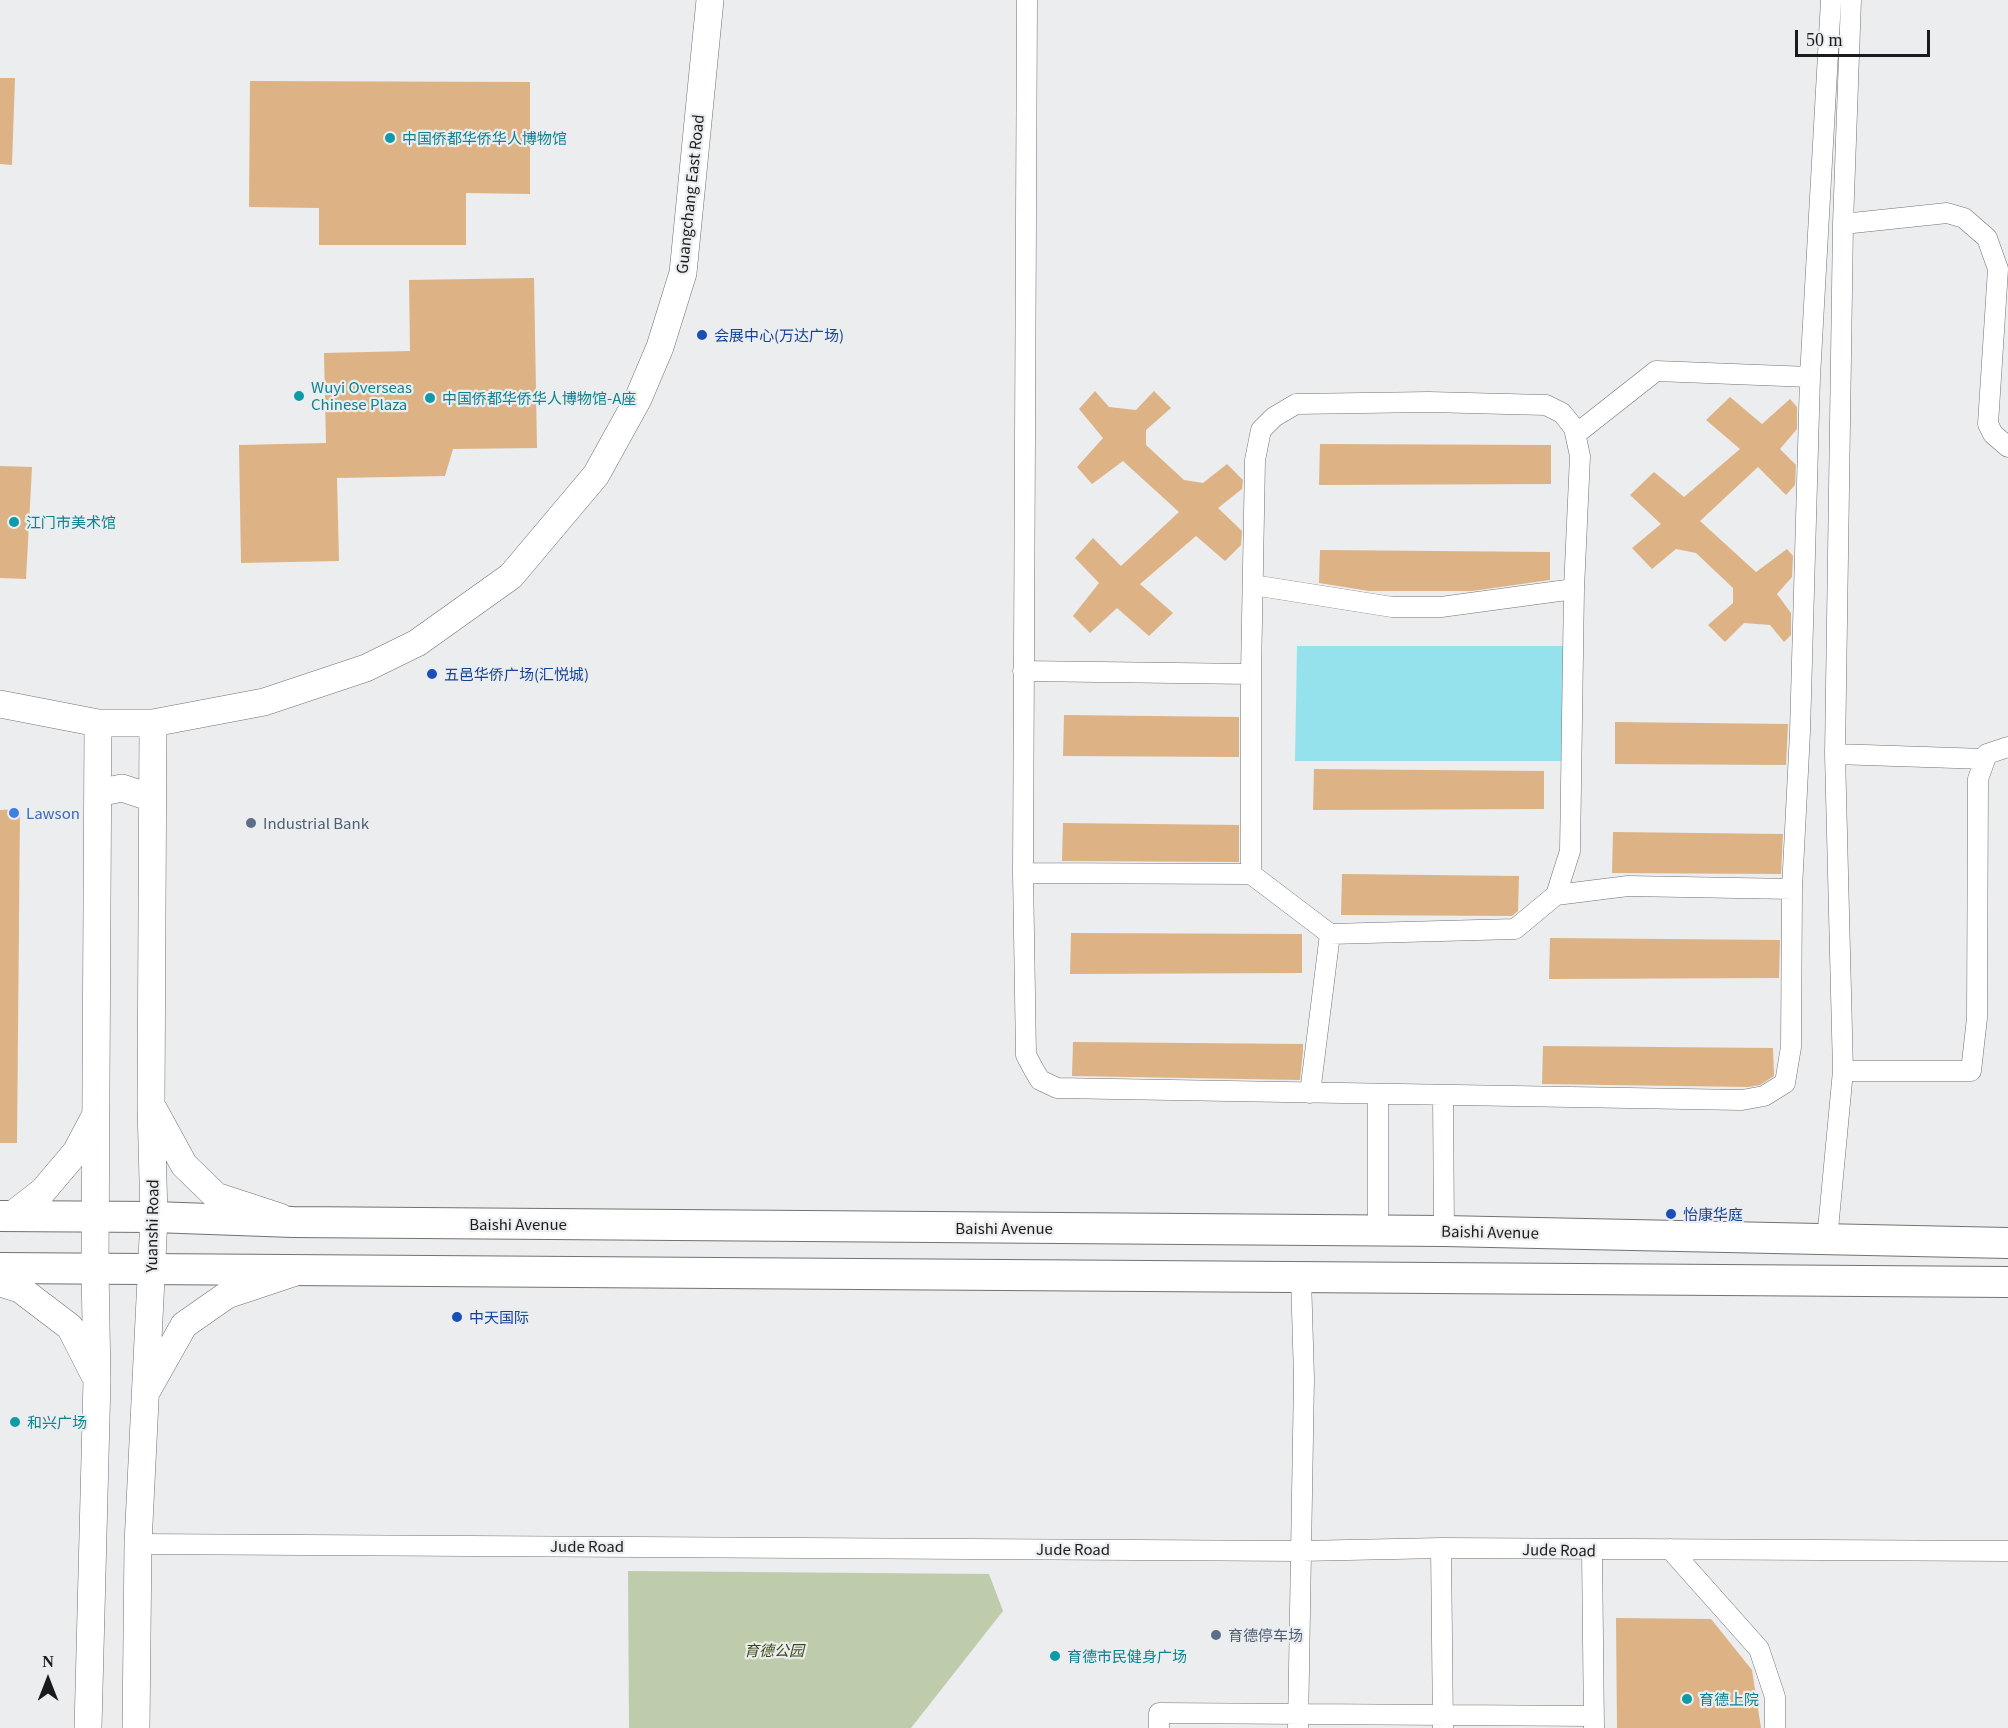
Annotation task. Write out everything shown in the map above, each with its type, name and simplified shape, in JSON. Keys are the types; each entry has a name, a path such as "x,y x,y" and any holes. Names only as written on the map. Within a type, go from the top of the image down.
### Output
{"main road":[{"name":"Guangchang East Road","path":"0,704 98,723 153,723 264,702 366,668 417,643 512,576 596,475 638,399 660,347 683,273 710,0"},
{"path":"88,1728 97,1380 95,1268 98,723"},
{"name":"Yuanshi Road","path":"136,1728 138,1544 154,1216 151,1106 153,723"},
{"path":"98,793 122,788 152,798"},
{"path":"151,1106 184,1165 216,1196 293,1222"},
{"path":"5,1216 43,1191 76,1152 96,1114"},
{"name":"Baishi Avenue","path":"5,1216 154,1216 293,1222 1444,1231 2008,1243"},
{"path":"1944,1281 1946,1242 2008,1229"},
{"path":"0,1268 2008,1282"},
{"path":"146,1393 184,1325 227,1295 304,1269"},
{"path":"1944,1281 2008,1294"},
{"path":"0,1282 20,1289 70,1327 97,1380"}],"street":[{"path":"1027,0 1023,873 1026,1055 1040,1080 1057,1088 1742,1100 1777,1090 1785,1083 1791,1047 1792,889 1800,732 1810,377 1831,0"},
{"path":"1827,1240 1843,1071 1835,754 1843,224 1851,0"},
{"path":"1843,224 1947,213 1964,218 1986,238 1998,268 1988,424 1993,434 2008,447"},
{"path":"1576,434 1656,371 1810,377"},
{"path":"1251,874 1253,585 1258,440 1261,430 1296,404 1429,402 1546,405 1553,407 1568,419 1576,434 1580,456 1574,589 1570,851 1556,896"},
{"path":"1253,585 1392,607 1441,607 1574,589"},
{"path":"1023,671 1251,674"},
{"path":"1843,1071 1971,1071 1977,1018 1978,779 1986,754 2008,747"},
{"path":"1835,754 1985,759"},
{"path":"1023,873 1251,874 1330,934 1515,929 1556,896 1628,886 1792,889"},
{"path":"1310,1093 1330,934"},
{"path":"1378,1094 1378,1231"},
{"path":"1443,1095 1444,1231"},
{"path":"1298,1722 1304,1378 1301,1277"},
{"name":"Jude Road","path":"138,1544 1302,1551 1441,1548 1592,1551 1670,1549 2008,1551"},
{"path":"1441,1548 1443,1721"},
{"path":"1670,1549 1759,1649 1775,1697 1775,1728"},
{"path":"1159,1720 1594,1722 1592,1551"}],"green space":[{"name":"育德公园","path":"628,1571 989,1574 1003,1611 911,1728 629,1728"}],"water":[{"path":"1297,646 1564,646 1565,761 1295,761"}],"building":[{"path":"0,78 15,78 12,165 0,164"},
{"name":"中国侨都华侨华人博物馆","path":"250,81 530,82 530,194 466,193 466,245 319,245 319,208 249,207"},
{"name":"中国侨都华侨华人博物馆-A座","path":"534,278 537,448 453,449 445,476 337,478 339,561 241,563 239,445 326,443 324,353 410,351 409,280"},
{"path":"1095,391 1109,407 1136,410 1154,391 1171,408 1146,430 1146,445 1184,480 1203,483 1227,464 1243,480 1242,489 1218,508 1242,531 1241,545 1225,561 1196,536 1140,584 1173,613 1149,636 1117,608 1090,633 1073,616 1099,583 1075,558 1093,538 1121,566 1179,512 1123,461 1092,484 1077,467 1103,438 1079,409"},
{"path":"1730,397 1762,424 1790,399 1797,407 1797,429 1780,449 1796,465 1795,485 1786,495 1758,467 1700,521 1756,572 1787,549 1793,556 1792,577 1777,594 1791,613 1791,635 1784,642 1770,625 1744,623 1725,642 1708,625 1733,603 1733,588 1696,553 1676,549 1652,569 1632,548 1661,524 1630,495 1654,472 1684,497 1740,449 1706,420"},
{"path":"1320,444 1551,445 1551,484 1319,485"},
{"name":"江门市美术馆","path":"0,466 32,467 26,579 0,578"},
{"path":"1320,550 1550,552 1550,580 1472,591 1369,591 1319,583"},
{"path":"1064,715 1239,717 1239,757 1063,756"},
{"path":"1615,722 1788,724 1786,765 1615,764"},
{"path":"1314,769 1544,771 1544,809 1313,810"},
{"path":"20,809 17,1143 0,1143 0,810"},
{"path":"1063,823 1239,825 1239,862 1062,861"},
{"path":"1613,832 1783,834 1781,874 1612,873"},
{"path":"1342,874 1519,876 1518,911 1512,916 1341,915"},
{"path":"1071,933 1302,934 1302,973 1070,974"},
{"path":"1550,938 1780,940 1779,978 1549,979"},
{"path":"1073,1042 1303,1044 1303,1051 1300,1080 1072,1076"},
{"path":"1543,1046 1773,1048 1774,1076 1760,1085 1749,1087 1542,1084"},
{"name":"育德上院","path":"1616,1618 1711,1619 1752,1670 1761,1728 1617,1728"}],"place":[{"name":"中国侨都华侨华人博物馆","path":"390,138"},
{"name":"会展中心(万达广场)","path":"702,335"},
{"name":"Wuyi Overseas Chinese Plaza","path":"299,396"},
{"name":"中国侨都华侨华人博物馆-A座","path":"430,398"},
{"name":"江门市美术馆","path":"14,522"},
{"name":"五邑华侨广场(汇悦城)","path":"432,674"},
{"name":"Lawson","path":"14,813"},
{"name":"Industrial Bank","path":"251,823"},
{"name":"怡康华庭","path":"1671,1214"},
{"name":"中天国际","path":"457,1317"},
{"name":"和兴广场","path":"15,1422"},
{"name":"育德停车场","path":"1216,1635"},
{"name":"育德市民健身广场","path":"1055,1656"},
{"name":"育德上院","path":"1687,1699"}]}
